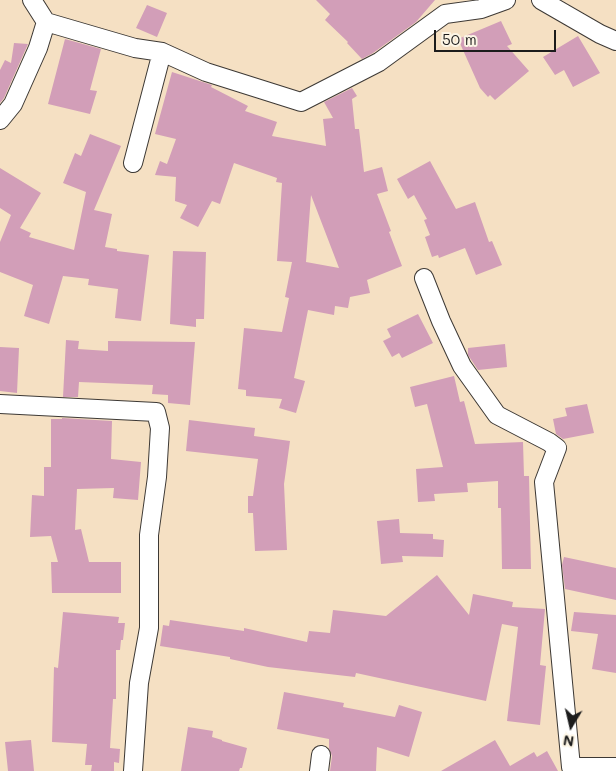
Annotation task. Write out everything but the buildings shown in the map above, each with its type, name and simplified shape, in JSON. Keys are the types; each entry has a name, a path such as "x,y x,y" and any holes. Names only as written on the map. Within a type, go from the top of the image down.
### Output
{"street":[{"path":"32,0 46,22 136,48 162,52 206,72 301,102 379,62 445,14 482,9 506,0"},
{"path":"541,0 600,34 616,41"},
{"path":"0,120 13,104 38,48 46,22"},
{"path":"132,163 162,52"},
{"path":"424,278 441,322 462,366 497,416 549,442 557,448 544,482 571,769 616,766"},
{"path":"0,404 156,412 160,428 158,477 149,535 149,628 139,683 133,771"}]}
